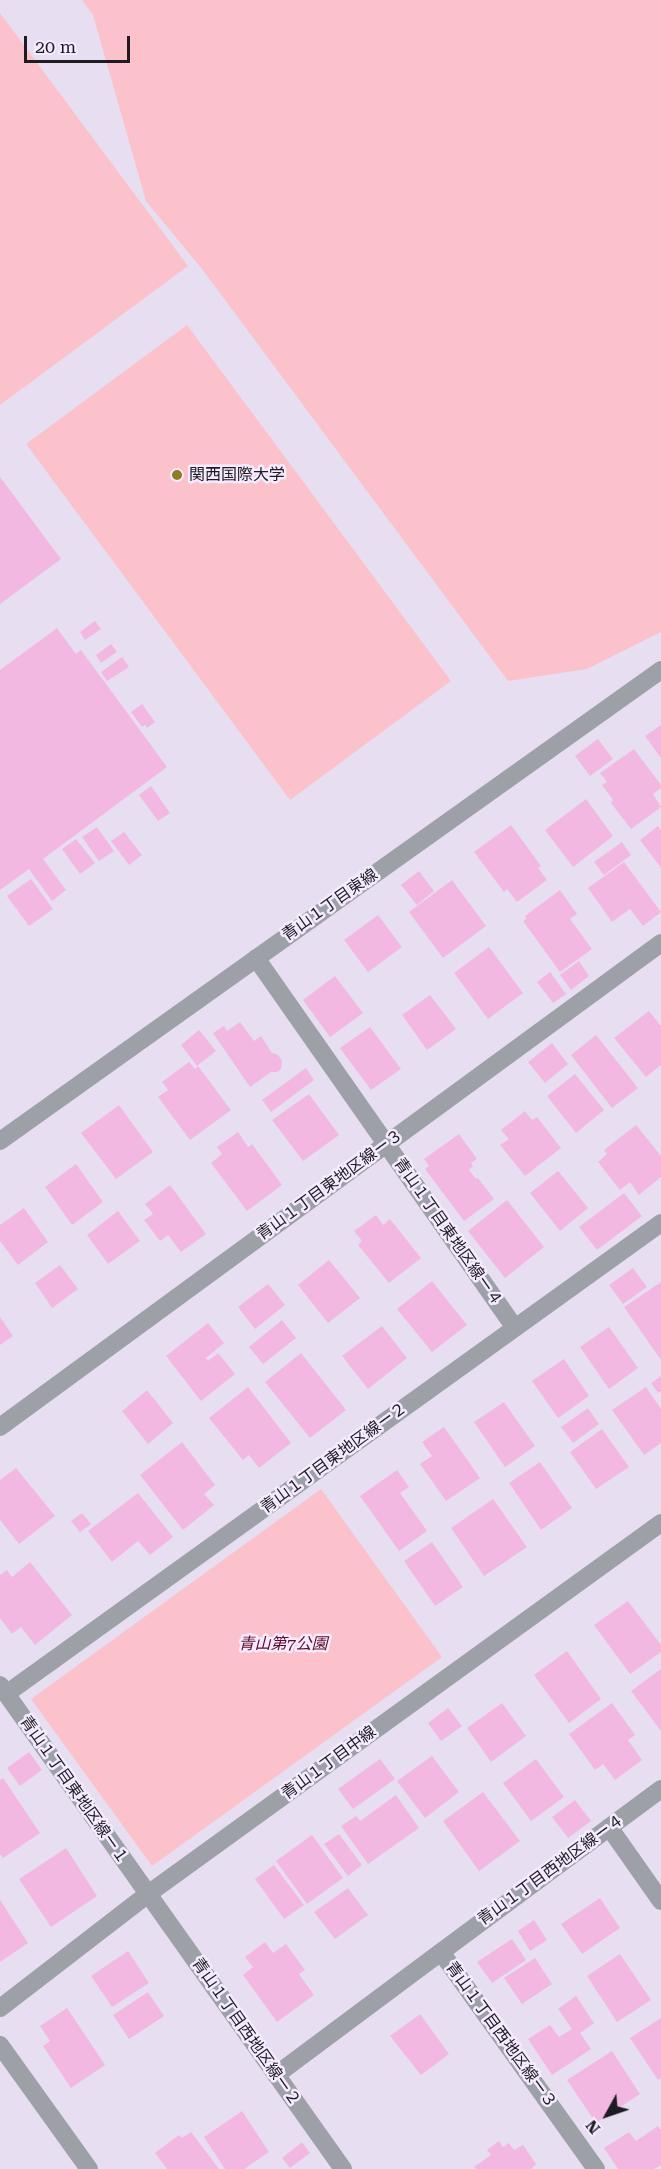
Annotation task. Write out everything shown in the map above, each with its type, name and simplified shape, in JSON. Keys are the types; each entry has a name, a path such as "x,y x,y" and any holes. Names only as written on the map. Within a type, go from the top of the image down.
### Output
{"street":[{"name":"青山１丁目東線","path":"0,1141 661,670"},
{"name":"青山１丁目東地区線ー３","path":"0,1427 661,943"},
{"name":"青山１丁目東地区線ー４","path":"256,958 515,1328"},
{"name":"青山１丁目東地区線ー２","path":"3,1689 661,1223"},
{"name":"青山１丁目中線","path":"0,2008 148,1894 661,1523"},
{"name":"青山１丁目東地区線ー１","path":"3,1689 148,1894"},
{"name":"青山１丁目西地区線ー４","path":"441,1952 661,1789"},
{"path":"609,1827 661,1901"},
{"name":"青山１丁目西地区線ー２","path":"148,1894 344,2169"},
{"name":"青山１丁目西地区線ー３","path":"276,2075 441,1952 597,2169"},
{"path":"0,2045 88,2169"}],"green space":[{"path":"82,0 661,0 661,632 587,669 508,681 202,269 146,201 93,15"},
{"path":"0,13 188,266 0,405"},
{"path":"187,325 451,681 290,800 26,444"},
{"name":"青山第7公園","path":"321,1489 442,1657 152,1866 31,1699"}],"building":[{"path":"0,477 61,559 0,604"},
{"path":"95,621 101,629 85,640 80,632"},
{"path":"57,628 76,654 81,650 167,767 43,859 66,890 52,901 29,869 0,890 0,670"},
{"path":"111,644 117,652 101,663 96,655"},
{"path":"122,657 129,667 107,681 101,672"},
{"path":"142,704 155,722 147,728 145,725 142,727 131,712"},
{"path":"661,725 661,758 645,736"},
{"path":"598,739 613,759 590,776 575,756"},
{"path":"634,749 661,785 661,788 653,794 661,807 631,829 611,803 613,800 602,785 607,782 600,773"},
{"path":"151,786 170,813 158,821 139,795"},
{"path":"586,799 613,836 573,867 545,830"},
{"path":"511,825 541,866 538,868 547,880 517,902 507,889 504,892 474,852"},
{"path":"658,826 661,830 661,868 640,840"},
{"path":"97,827 114,851 99,861 82,837"},
{"path":"124,832 142,855 129,865 111,841"},
{"path":"76,839 95,863 80,874 62,849"},
{"path":"622,842 631,855 604,875 594,862"},
{"path":"624,862 661,912 643,926 630,909 612,922 588,888"},
{"path":"419,871 434,891 417,905 401,885"},
{"path":"31,879 53,909 29,926 7,896"},
{"path":"452,880 486,926 443,958 409,912"},
{"path":"560,890 577,914 570,919 592,949 560,972 523,921 526,919 525,916"},
{"path":"378,915 402,947 368,972 344,940"},
{"path":"489,947 523,993 488,1019 454,973"},
{"path":"579,961 589,976 571,990 560,975"},
{"path":"550,972 566,994 553,1003 537,982"},
{"path":"335,976 363,1013 330,1037 303,1000"},
{"path":"430,995 456,1029 427,1050 402,1015"},
{"path":"649,1011 661,1026 661,1065 646,1077 614,1038"},
{"path":"240,1022 254,1041 261,1036 272,1053 277,1054 282,1060 281,1069 271,1072 250,1087 213,1033 224,1026 227,1031"},
{"path":"370,1027 401,1069 371,1090 340,1048"},
{"path":"199,1030 216,1051 197,1066 181,1045"},
{"path":"596,1035 638,1088 612,1108 571,1055"},
{"path":"552,1043 568,1064 545,1083 528,1062"},
{"path":"189,1062 195,1069 198,1066 231,1110 190,1140 158,1097 168,1090 162,1082"},
{"path":"306,1068 314,1080 271,1112 262,1100"},
{"path":"575,1074 604,1110 576,1133 547,1096"},
{"path":"309,1094 339,1135 303,1161 272,1120"},
{"path":"119,1105 153,1152 116,1179 81,1133"},
{"path":"525,1111 532,1120 537,1117 561,1148 525,1176 500,1145 509,1139 501,1130"},
{"path":"636,1125 661,1156 661,1177 639,1195 630,1182 620,1190 598,1162 607,1154 604,1150"},
{"path":"238,1132 248,1147 252,1144 282,1185 247,1211 211,1163 222,1154 217,1147"},
{"path":"459,1134 477,1159 471,1163 473,1166 469,1170 494,1199 464,1221 425,1169 429,1166 424,1159"},
{"path":"76,1164 103,1202 72,1225 45,1187"},
{"path":"558,1171 588,1208 560,1231 530,1193"},
{"path":"170,1185 206,1234 181,1252 168,1235 160,1241 144,1220 153,1214 145,1204"},
{"path":"624,1193 642,1216 597,1250 579,1227"},
{"path":"507,1200 544,1247 505,1278 468,1231"},
{"path":"24,1208 48,1242 18,1265 0,1241 0,1225"},
{"path":"118,1211 140,1241 108,1264 87,1235"},
{"path":"376,1215 383,1225 390,1219 421,1258 389,1283 358,1245 362,1241 354,1231"},
{"path":"329,1260 360,1298 328,1323 298,1285"},
{"path":"60,1265 78,1289 52,1308 35,1283"},
{"path":"633,1268 647,1287 623,1304 609,1285"},
{"path":"432,1281 467,1325 432,1352 397,1309"},
{"path":"661,1282 661,1360 624,1307"},
{"path":"268,1284 285,1305 255,1329 238,1307"},
{"path":"0,1317 13,1336 0,1345"},
{"path":"282,1320 296,1338 263,1364 249,1347"},
{"path":"208,1323 224,1343 206,1358 208,1361 218,1353 235,1374 201,1401 166,1356"},
{"path":"382,1326 407,1358 368,1389 342,1356"},
{"path":"609,1327 638,1368 609,1389 580,1347"},
{"path":"301,1353 346,1410 310,1438 265,1382"},
{"path":"564,1359 589,1396 558,1418 532,1381"},
{"path":"661,1376 661,1391 658,1393 651,1383"},
{"path":"248,1387 291,1443 259,1468 249,1455 243,1460 209,1418"},
{"path":"646,1387 661,1409 661,1443 644,1455 612,1410"},
{"path":"147,1390 173,1423 148,1444 122,1411"},
{"path":"504,1402 535,1446 505,1467 474,1422"},
{"path":"588,1408 599,1424 573,1443 561,1427"},
{"path":"444,1427 480,1478 446,1501 420,1464 432,1456 422,1442"},
{"path":"602,1429 629,1467 596,1489 570,1452"},
{"path":"182,1442 215,1485 204,1494 214,1505 183,1530 140,1475"},
{"path":"540,1462 572,1508 541,1530 509,1483"},
{"path":"16,1468 55,1516 19,1544 0,1520 0,1480"},
{"path":"397,1470 409,1487 400,1493 427,1531 399,1551 360,1496"},
{"path":"138,1493 173,1537 150,1555 138,1541 112,1562 88,1531"},
{"path":"493,1499 527,1547 484,1576 451,1528"},
{"path":"82,1513 91,1524 80,1532 71,1521"},
{"path":"432,1542 463,1587 435,1606 404,1561"},
{"path":"30,1562 72,1615 35,1645 21,1627 12,1634 0,1618 0,1575 7,1570 12,1577"},
{"path":"628,1601 661,1645 661,1652 630,1674 594,1625"},
{"path":"567,1651 601,1699 569,1723 534,1675"},
{"path":"661,1669 661,1731 631,1691"},
{"path":"502,1703 526,1736 491,1762 467,1728"},
{"path":"612,1703 635,1735 628,1740 642,1760 615,1780 603,1764 595,1770 569,1734"},
{"path":"448,1708 462,1726 441,1741 428,1723"},
{"path":"29,1752 42,1770 20,1786 7,1768"},
{"path":"432,1756 459,1792 425,1818 397,1781"},
{"path":"380,1759 395,1779 353,1809 338,1789"},
{"path":"536,1759 564,1797 531,1821 503,1783"},
{"path":"3,1778 40,1833 3,1858 0,1854 0,1780"},
{"path":"483,1792 520,1841 479,1871 443,1821"},
{"path":"396,1795 419,1828 368,1864 341,1826 356,1816 360,1821"},
{"path":"575,1800 591,1821 568,1838 552,1817"},
{"path":"339,1834 362,1865 348,1876 324,1844"},
{"path":"312,1835 343,1878 307,1904 276,1861"},
{"path":"66,1848 97,1896 51,1927 19,1879"},
{"path":"274,1865 304,1905 284,1919 255,1879"},
{"path":"348,1888 368,1915 335,1939 314,1912"},
{"path":"600,1898 620,1928 582,1954 561,1924"},
{"path":"0,1900 28,1943 0,1962"},
{"path":"534,1920 547,1940 530,1951 518,1931"},
{"path":"512,1939 526,1960 492,1983 477,1962"},
{"path":"265,1942 273,1953 286,1944 305,1970 299,1974 314,1995 277,2022 243,1975 253,1967 245,1957"},
{"path":"128,1951 149,1983 112,2007 91,1976"},
{"path":"620,1954 651,2000 617,2022 587,1976"},
{"path":"535,1958 552,1984 522,2004 504,1978"},
{"path":"148,1992 164,2016 129,2039 113,2015"},
{"path":"576,1996 594,2023 580,2033 591,2049 552,2075 528,2039 550,2025 559,2037 572,2029 558,2009"},
{"path":"67,2008 105,2065 71,2088 43,2046 50,2041 40,2026"},
{"path":"420,2014 449,2054 421,2075 390,2036"},
{"path":"661,2018 661,2078 658,2080 630,2038"},
{"path":"612,2051 640,2094 596,2123 567,2080"},
{"path":"242,2111 269,2152 244,2169 225,2169 204,2137"},
{"path":"658,2126 661,2130 661,2165 654,2169 618,2169 604,2148 629,2132 636,2141"},
{"path":"191,2132 219,2169 167,2169 155,2153 179,2135 182,2138"},
{"path":"499,2141 503,2147 509,2143 514,2150 523,2145 536,2164 531,2169 476,2169 474,2167 491,2155 487,2150"},
{"path":"302,2142 310,2153 290,2168 282,2158"}],"place":[{"name":"関西国際大学","path":"177,475"}]}
